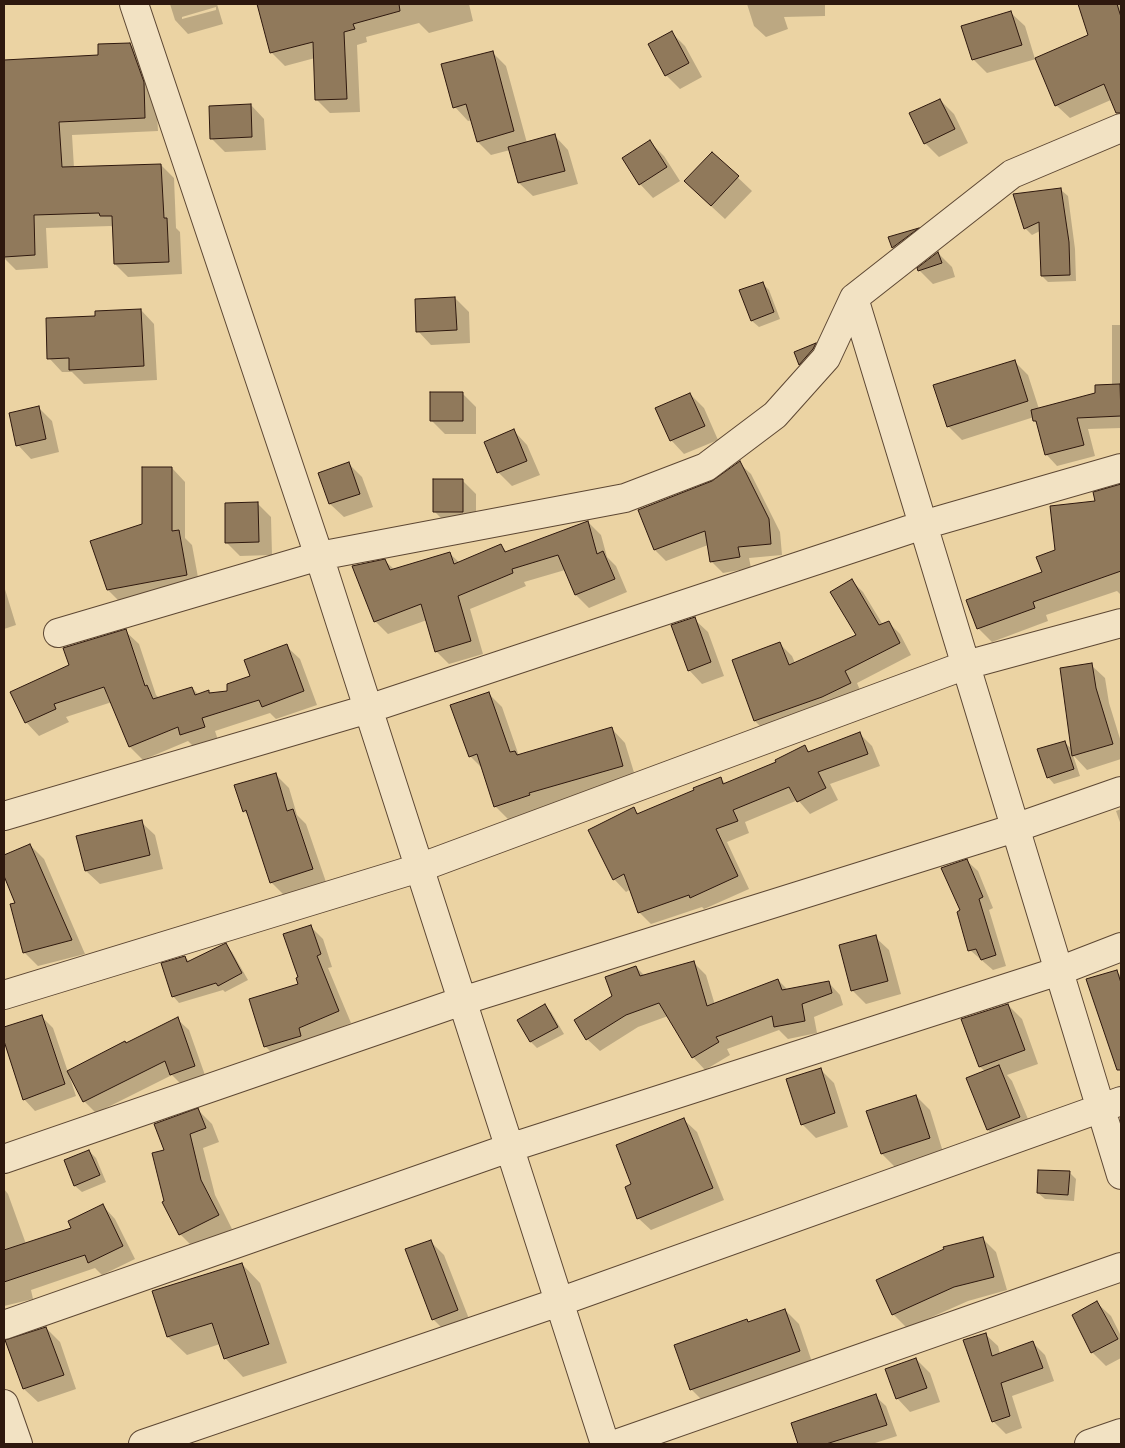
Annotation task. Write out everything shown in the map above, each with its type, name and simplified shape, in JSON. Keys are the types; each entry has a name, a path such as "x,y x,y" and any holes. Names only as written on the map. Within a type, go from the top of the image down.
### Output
{"street":[{"path":"134,4 318,556 605,1444"},
{"path":"58,633 318,556 625,498 706,467 775,415 826,358 854,298 1012,174 1121,128"},
{"path":"854,298 1059,972 1111,1105 1121,1176"},
{"path":"4,816 368,709 923,525 1121,468"},
{"path":"4,995 419,868 966,665 1121,622"},
{"path":"4,1159 462,1001 1015,828 1121,791"},
{"path":"4,1324 509,1148 1059,972 1121,947"},
{"path":"143,1444 559,1302 1111,1105"},
{"path":"616,1444 1121,1267"},
{"path":"4,1404 18,1444"},
{"path":"1089,1444 1121,1433"}],"building":[{"path":"257,4 399,4 400,11 353,24 355,29 344,32 347,99 315,100 313,42 270,53"},
{"path":"1078,4 1117,4 1121,17 1121,113 1116,113 1104,84 1055,106 1035,58 1088,35"},
{"path":"1011,11 1022,45 972,60 961,26"},
{"path":"672,31 689,63 665,76 648,44"},
{"path":"130,43 144,82 145,118 59,122 62,167 161,164 164,218 167,218 169,262 114,264 112,216 100,216 99,213 34,215 35,255 4,257 4,60 98,55 98,44"},
{"path":"493,51 514,131 477,142 466,104 453,108 441,64"},
{"path":"940,99 955,129 924,144 909,113"},
{"path":"251,104 252,137 210,139 209,106"},
{"path":"555,134 565,171 518,183 508,147"},
{"path":"650,140 667,167 639,185 622,158"},
{"path":"712,152 739,176 711,206 684,181"},
{"path":"1061,188 1069,242 1070,275 1041,276 1039,222 1024,229 1013,194"},
{"path":"919,228 892,248 888,237"},
{"path":"938,252 942,263 918,271 917,268"},
{"path":"763,282 774,312 751,321 739,290"},
{"path":"455,297 457,330 416,332 415,299"},
{"path":"141,309 144,366 69,370 69,358 47,359 46,318 95,316 95,311"},
{"path":"816,343 813,349 799,365 794,352"},
{"path":"1015,360 1028,401 947,427 933,385"},
{"path":"1120,384 1121,416 1077,418 1084,445 1045,455 1036,421 1033,421 1031,410 1095,393 1095,385"},
{"path":"430,392 463,392 463,421 430,421"},
{"path":"690,393 705,426 670,441 655,408"},
{"path":"39,406 46,439 16,446 9,413"},
{"path":"514,429 527,461 497,473 484,442"},
{"path":"740,461 769,519 771,544 738,547 740,557 710,562 705,531 654,550 638,510 712,481"},
{"path":"349,462 360,494 329,504 318,473"},
{"path":"142,467 172,467 172,531 179,530 187,575 107,590 90,541 142,524"},
{"path":"433,479 463,479 463,512 433,512"},
{"path":"1121,484 1121,571 1033,602 1035,608 977,629 966,600 1042,572 1036,557 1055,550 1050,506 1095,501 1093,492"},
{"path":"258,502 259,542 225,543 225,503"},
{"path":"588,521 597,554 603,551 615,579 575,595 558,555 512,569 513,573 458,596 471,641 435,652 421,604 374,622 352,566 385,559 390,570 450,552 454,564 501,544 505,552"},
{"path":"852,579 879,625 889,621 900,643 845,671 851,683 822,697 754,721 732,660 780,642 789,665 856,635 830,592"},
{"path":"695,617 711,662 688,671 671,625"},
{"path":"126,629 145,686 147,685 153,699 192,687 195,695 209,690 209,693 227,691 227,684 250,676 244,660 287,644 304,691 262,707 259,700 202,718 205,727 180,735 178,727 129,747 104,687 54,704 56,709 25,723 10,692 69,665 63,648"},
{"path":"1092,663 1096,688 1113,744 1072,756 1060,668"},
{"path":"489,692 510,752 515,751 517,755 612,727 623,766 529,793 530,795 494,807 477,754 469,757 450,705"},
{"path":"860,732 868,754 818,772 826,788 797,802 789,787 733,810 738,821 716,829 738,876 690,898 689,895 638,913 624,874 613,880 588,830 634,807 637,814 721,777 723,784 776,762 775,760 805,745 808,752"},
{"path":"1065,741 1074,769 1047,778 1037,749"},
{"path":"276,773 287,811 293,809 313,869 270,883 246,810 243,812 234,785"},
{"path":"142,820 150,855 85,871 76,836"},
{"path":"30,844 72,940 23,953 10,904 15,903 4,876 4,855"},
{"path":"967,859 983,897 979,899 996,955 981,960 976,949 968,951 957,912 960,910 941,868"},
{"path":"311,925 321,954 317,956 339,1011 299,1028 301,1036 264,1047 249,999 298,984 296,978 298,977 283,934"},
{"path":"876,935 888,981 851,991 839,945"},
{"path":"226,943 242,973 218,986 216,983 172,997 161,963 185,956 187,962"},
{"path":"694,961 707,1006 778,979 782,990 829,981 832,993 802,1004 805,1021 774,1027 772,1016 716,1037 719,1042 692,1058 659,1003 626,1015 586,1040 574,1020 612,996 605,977 636,966 640,976"},
{"path":"1117,970 1121,983 1121,1070 1117,1070 1086,979"},
{"path":"545,1004 558,1027 530,1042 517,1020"},
{"path":"1008,1004 1025,1050 979,1067 961,1019"},
{"path":"42,1015 65,1084 23,1100 4,1041 4,1027"},
{"path":"178,1017 195,1066 170,1075 165,1061 83,1102 67,1071 125,1041 126,1043"},
{"path":"999,1065 1020,1117 987,1130 966,1078"},
{"path":"821,1068 835,1113 801,1125 786,1079"},
{"path":"916,1095 930,1138 881,1154 866,1111"},
{"path":"198,1108 206,1128 190,1134 201,1180 219,1215 179,1235 162,1202 164,1201 152,1153 164,1150 154,1124"},
{"path":"684,1118 713,1188 637,1219 625,1187 631,1184 616,1145"},
{"path":"89,1150 100,1175 74,1186 64,1160"},
{"path":"1038,1170 1070,1171 1068,1195 1037,1193"},
{"path":"103,1204 123,1246 88,1263 85,1255 4,1282 4,1250 71,1228 68,1221"},
{"path":"983,1237 994,1277 954,1287 892,1315 876,1280 944,1249 943,1247"},
{"path":"431,1240 458,1310 432,1320 405,1249"},
{"path":"242,1263 269,1344 224,1359 212,1323 167,1337 152,1291"},
{"path":"1097,1301 1118,1339 1091,1353 1072,1315"},
{"path":"785,1309 800,1351 690,1390 674,1345 747,1319 748,1322"},
{"path":"46,1327 64,1375 23,1389 5,1340"},
{"path":"986,1333 992,1356 1033,1341 1043,1368 1001,1383 1010,1416 992,1422 963,1340"},
{"path":"916,1358 927,1388 896,1399 885,1369"},
{"path":"876,1394 887,1425 826,1444 798,1444 791,1423"}]}
